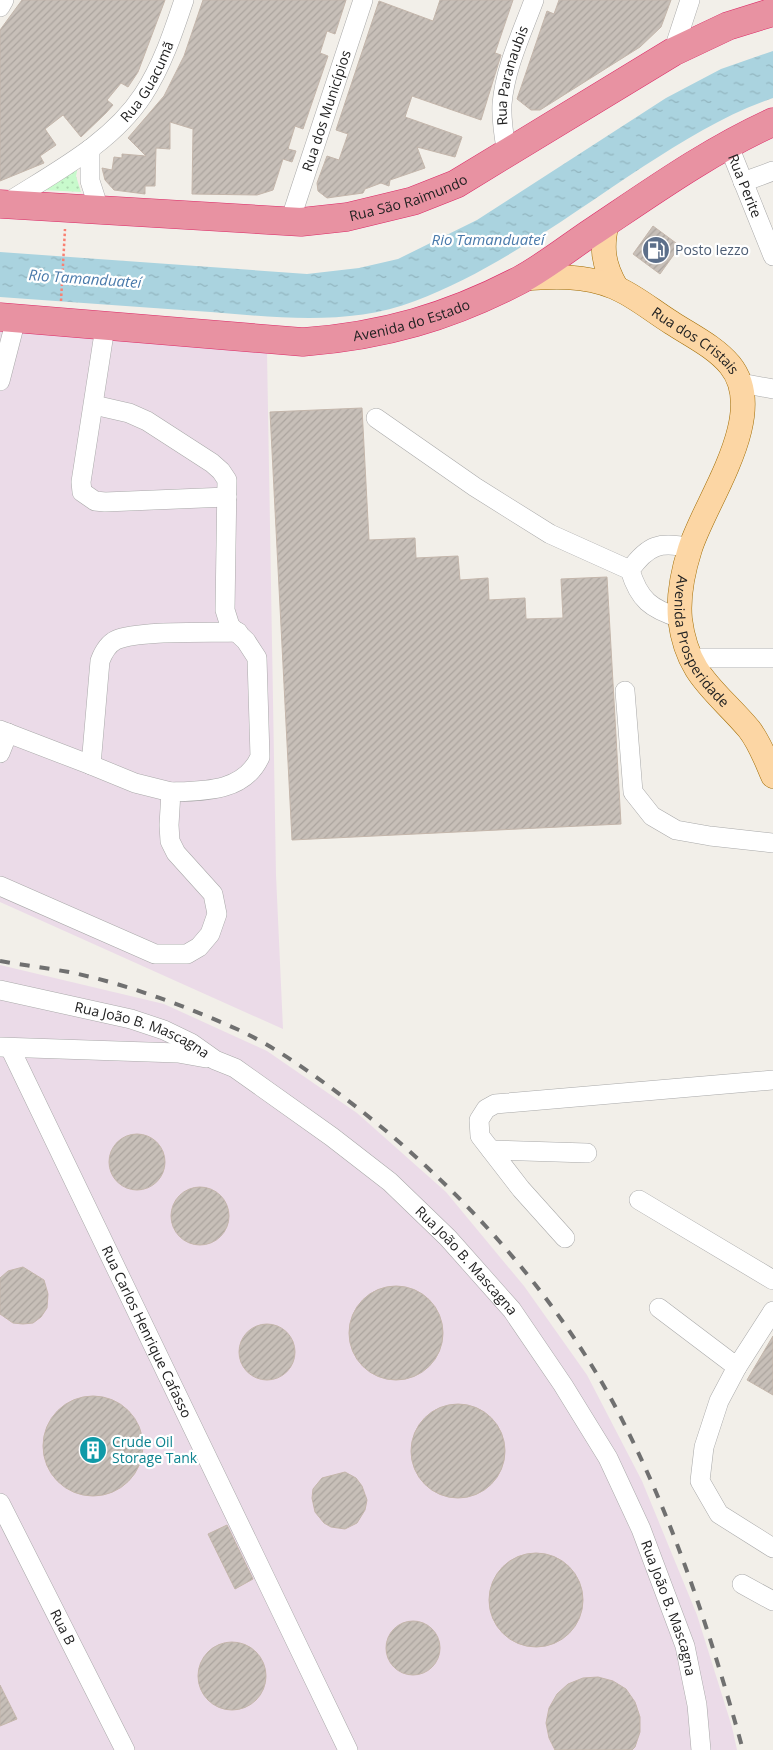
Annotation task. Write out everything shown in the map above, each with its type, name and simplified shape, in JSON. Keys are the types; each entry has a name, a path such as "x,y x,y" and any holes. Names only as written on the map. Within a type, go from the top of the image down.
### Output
{"highway":[{"name":"Rua São Raimundo","path":"2,204 290,221 347,217 413,201 456,184 673,52 728,26 773,12"},
{"name":"Avenida do Estado","path":"8,318 295,342 346,339 414,324 470,303 521,279 700,159 773,122"}],"main road":[{"name":"Rua dos Cristais","path":"607,222 602,244 602,255 605,268 616,287"},
{"name":"Rua dos Cristais","path":"521,279 571,277 616,287 713,349 730,366 741,383"},
{"name":"Avenida Prosperidade","path":"741,383 744,407 740,430 690,548 680,594 680,618 684,640 699,676 750,730 763,752 773,776"}],"street":[{"path":"0,7 4,0"},
{"name":"Rua Guacumã","path":"2,204 90,148 125,118 142,96 169,42 184,0"},
{"name":"Rua dos Municípios","path":"290,221 364,0"},
{"name":"Rua Paranaubis","path":"507,154 502,128 502,104 506,77 534,0"},
{"path":"673,52 690,0"},
{"name":"Rua Perite","path":"728,144 773,256"},
{"path":"90,148 90,181 99,210"},
{"path":"743,182 773,171"},
{"path":"0,381 8,318"},
{"path":"105,327 81,482 82,492 87,497 105,502 228,497"},
{"name":"Rua dos Cristais","path":"741,383 773,389"},
{"path":"0,753 4,732 134,783 171,792 219,788 238,783 255,768 260,757 256,658 253,649 226,618 225,610 228,497 226,480 221,471 147,421 129,413 94,405"},
{"path":"376,418 475,487 550,534 630,570 636,588 647,602 656,610 680,618"},
{"path":"630,570 641,554 657,545 674,545 690,548"},
{"path":"91,765 100,661 109,646 116,640 136,636 238,632"},
{"path":"691,658 773,658"},
{"path":"626,691 633,792 652,816 676,830 773,843"},
{"path":"0,886 155,954 187,954 199,947 210,934 217,914 213,894 176,853 170,841 168,825 171,792"},
{"name":"Rua João B. Mascagna","path":"0,990 130,1019 164,1030 191,1043 215,1060 235,1068 260,1084 390,1182 448,1238 512,1310 563,1385 608,1458 640,1529 685,1646 697,1705 701,1750"},
{"path":"5,1048 178,1053 215,1060"},
{"name":"Rua Carlos Henrique Cafasso","path":"5,1048 348,1750"},
{"path":"565,1238 521,1189 480,1136 479,1120 486,1110 495,1104 773,1080"},
{"path":"491,1150 587,1153"},
{"path":"639,1200 773,1280"},
{"path":"659,1308 737,1367"},
{"path":"773,1311 737,1367 719,1401 704,1447 700,1481 719,1514 773,1548"},
{"name":"Rua B","path":"0,1503 124,1750"},
{"path":"742,1584 773,1600"}],"path":[{"path":"61,303 64,246"}],"shaded area":[{"path":"0,330 267,352 276,875 283,1029 0,902"},
{"path":"0,965 164,1004 267,1051 357,1113 446,1192 524,1286 587,1375 642,1481 697,1615 732,1727 737,1750 0,1750"}],"green space":[{"path":"78,166 76,176 81,192 44,190"}],"water":[{"name":"Rio Tamanduateí","path":"773,51 773,98 739,112 675,146 533,240 475,274 415,301 361,315 306,318 0,297 0,252 307,274 359,268 398,259 477,220 666,98 721,69"}],"building":[{"path":"22,0 165,0 138,72 128,87 121,83 107,100 113,105 106,113 81,137 63,115 45,129 56,145 40,156 44,163 0,181 0,30"},
{"path":"203,0 346,0 335,34 327,31 320,53 328,56 303,129 295,126 288,149 296,151 292,162 283,159 273,190 257,195 192,194 193,129 170,122 170,149 156,148 155,186 145,186 145,194 114,190 105,180 102,168 112,170 114,157 122,158 122,154 146,156 128,138 164,96 184,56"},
{"path":"440,0 513,0 495,53 501,55 481,120 412,96 405,117 462,137 455,157 417,147 425,168 390,180 389,186 381,183 365,189 363,193 327,198 318,191 317,183 327,156 339,160 348,134 336,130 379,1 433,21"},
{"path":"559,0 671,0 661,27 640,47 540,110 531,110 517,99 547,11 554,14"},
{"name":"Posto Iezzo","path":"653,226 680,246 660,274 633,254"},
{"path":"362,408 369,540 415,538 416,558 458,556 460,580 488,578 489,600 525,598 526,619 563,618 561,579 607,577 621,824 292,840 270,412"},
{"path":"131,1134 143,1134 157,1142 165,1156 163,1173 157,1182 143,1190 131,1190 121,1185 114,1178 109,1168 109,1156 114,1146 121,1139"},
{"path":"200,1187 211,1189 224,1200 229,1216 227,1227 216,1240 200,1245 189,1243 176,1232 171,1216 173,1205 184,1192"},
{"path":"23,1267 44,1280 48,1294 47,1308 41,1317 33,1323 23,1324 13,1323 0,1314 0,1278 8,1271"},
{"path":"396,1286 414,1290 429,1300 439,1315 443,1333 439,1351 429,1366 414,1376 396,1380 378,1376 363,1366 353,1351 349,1333 353,1315 363,1300 378,1290"},
{"path":"267,1324 278,1326 287,1332 293,1341 295,1352 293,1363 287,1372 278,1378 267,1380 256,1378 247,1372 241,1363 239,1352 241,1341 247,1332 256,1326"},
{"path":"773,1336 773,1395 747,1380"},
{"name":"Crude Oil Storage Tank","path":"93,1396 112,1400 128,1411 139,1427 143,1446 139,1465 128,1481 112,1492 93,1496 74,1492 58,1481 47,1465 43,1446 47,1427 58,1411 74,1400"},
{"path":"458,1404 476,1408 491,1418 501,1433 505,1451 501,1469 491,1484 476,1494 458,1498 440,1494 425,1484 415,1469 411,1451 415,1433 425,1418 440,1408"},
{"path":"345,1472 356,1478 362,1486 367,1500 365,1510 357,1523 345,1529 331,1527 324,1523 315,1512 312,1498 313,1489 322,1478"},
{"path":"227,1525 253,1579 235,1589 208,1534"},
{"path":"536,1553 554,1557 569,1567 579,1582 583,1600 579,1618 569,1633 554,1643 536,1647 518,1643 503,1633 493,1618 489,1600 493,1582 503,1567 518,1557"},
{"path":"408,1621 418,1621 428,1625 436,1633 440,1648 436,1663 428,1671 418,1675 408,1675 398,1671 390,1663 386,1653 386,1643 390,1633 398,1625"},
{"path":"225,1642 239,1642 251,1647 261,1657 266,1669 266,1683 261,1695 251,1705 239,1710 225,1710 213,1705 203,1695 198,1683 198,1669 203,1657 213,1647"},
{"path":"598,1677 613,1681 626,1689 635,1702 640,1717 640,1732 635,1747 632,1750 555,1750 549,1738 546,1723 549,1708 557,1694 568,1684 583,1678"},
{"path":"0,1685 17,1719 0,1726"}],"railway":[{"path":"0,961 69,972 134,989 219,1021 266,1044 342,1096 382,1128 459,1198 496,1237 530,1277 590,1363 616,1408 636,1449 673,1533 688,1575 717,1662 743,1750"}],"place":[{"name":"Posto Iezzo","path":"656,250"},
{"name":"Crude Oil Storage Tank","path":"93,1450"}]}
